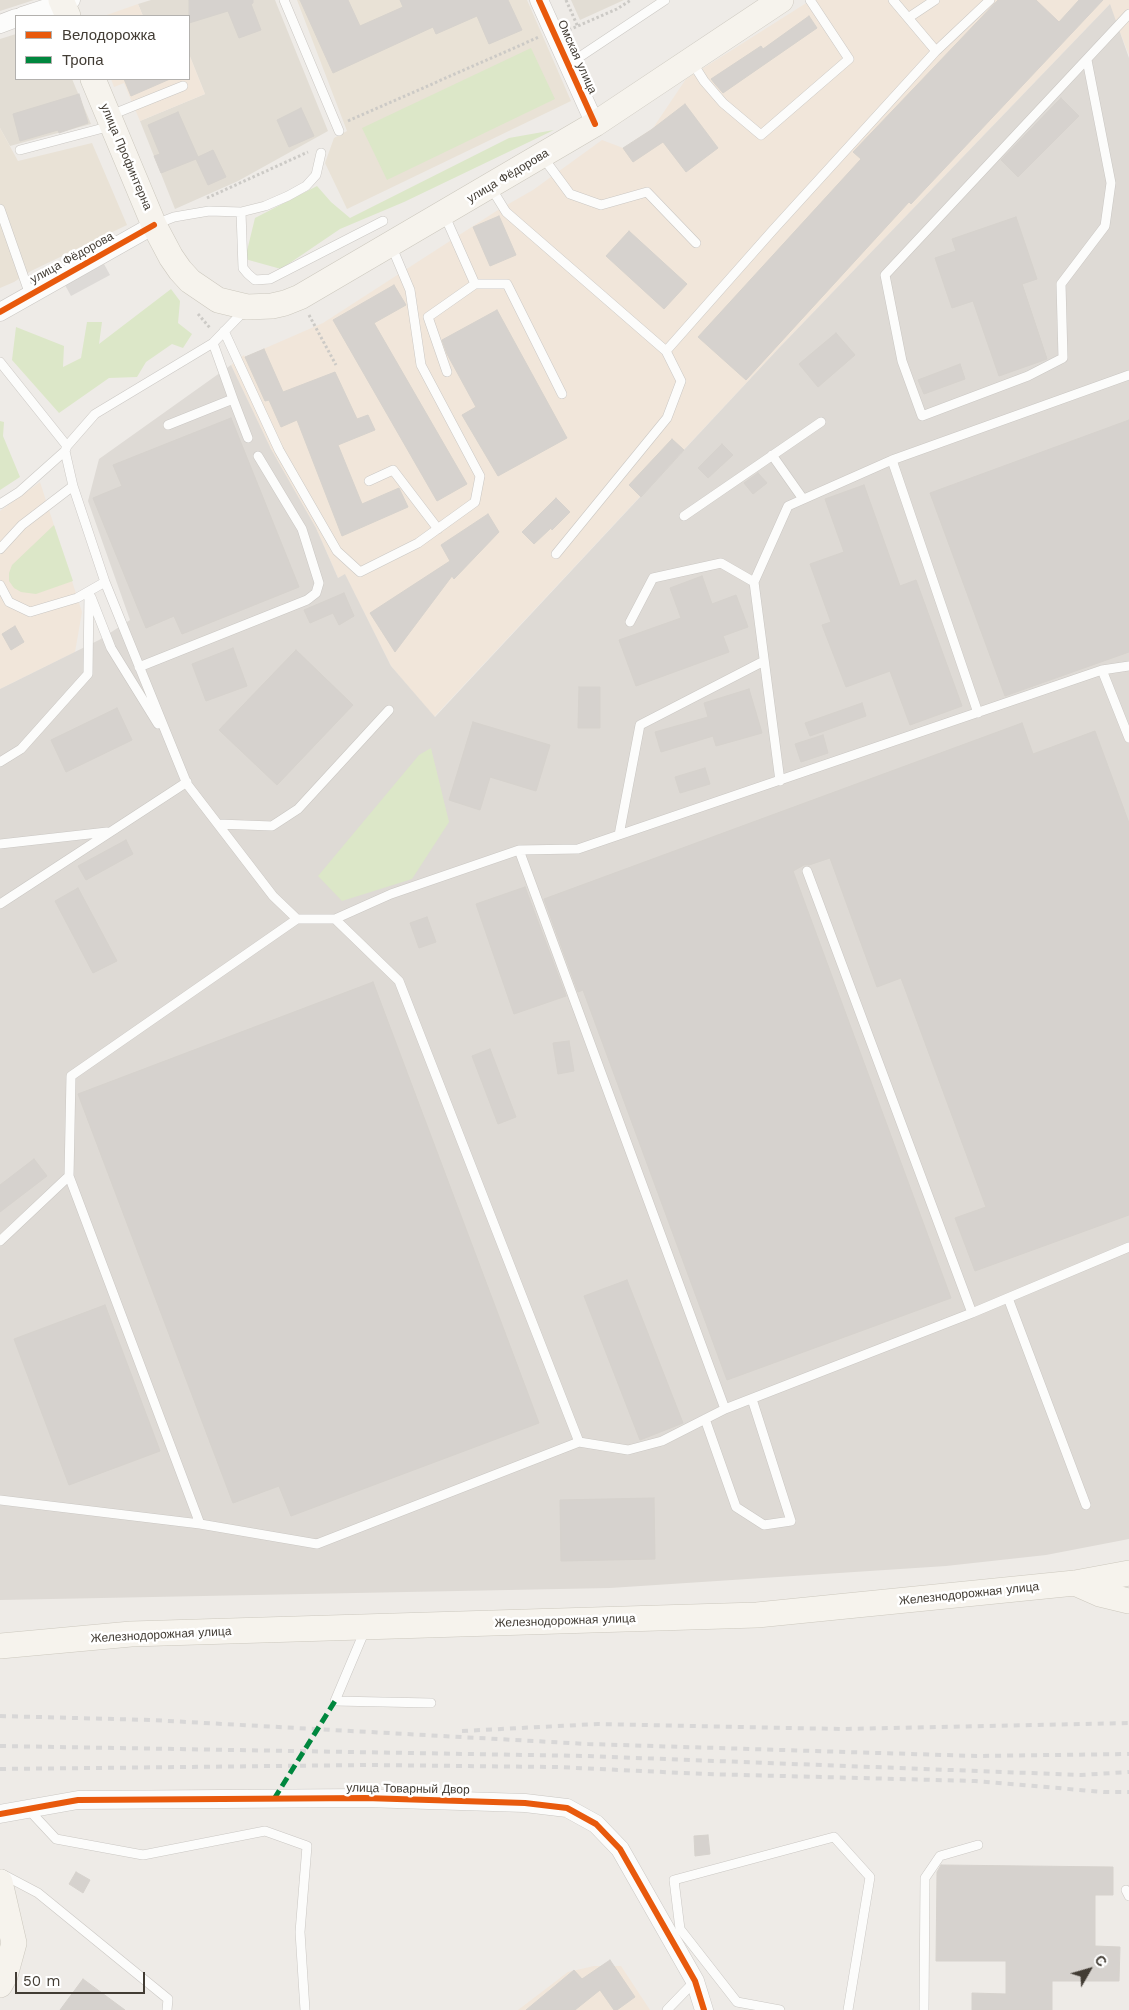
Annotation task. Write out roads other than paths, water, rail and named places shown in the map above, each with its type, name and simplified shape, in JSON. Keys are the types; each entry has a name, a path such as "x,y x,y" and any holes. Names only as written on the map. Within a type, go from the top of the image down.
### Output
{"main road":[{"name":"улица Фёдорова","path":"218,300 247,308 272,306 300,297 595,124 780,0"},
{"name":"улица Профинтерна","path":"93,80 154,225 171,257 190,281 218,300"},
{"name":"Железнодорожная улица","path":"0,1646 131,1634 757,1615 1075,1583 1129,1573"},
{"path":"1075,1583 1100,1594 1129,1601"},
{"path":"0,1882 14,1943 5,1976 0,1985"}],"street":[{"name":"Омская улица","path":"539,0 595,124"},
{"path":"26,15 65,5"},
{"path":"0,24 15,18"},
{"name":"улица Фёдорова","path":"0,312 154,225"},
{"name":"улица Товарный Двор","path":"0,1814 78,1800 356,1798 525,1803 567,1808 596,1824 620,1849 695,1981 704,2010"}],"lane":[{"path":"284,0 338,131"},
{"path":"569,64 665,0"},
{"path":"691,60 704,81 723,103 761,135 849,59 810,0"},
{"path":"893,0 936,51"},
{"path":"908,18 935,0"},
{"path":"666,351 936,51 990,0"},
{"path":"1087,60 1112,183 1104,226 1061,284 1063,358 1028,376 922,416 902,361 885,275 1129,14"},
{"path":"20,150 110,121 183,86"},
{"path":"154,225 174,217 209,211 241,212 265,206 306,186 316,175 316,152"},
{"path":"542,156 570,194 602,205 647,192 696,243"},
{"path":"490,186 506,212 666,351 681,381 668,418 556,554"},
{"path":"0,210 30,294"},
{"path":"241,212 243,268 255,280 270,278 383,221"},
{"path":"444,213 475,284"},
{"path":"224,331 279,450 337,551 360,572 418,543 475,502 480,476 421,365 410,290 390,244"},
{"path":"447,372 428,317 475,284 507,284 562,394"},
{"path":"0,504 19,492 66,449 95,414 213,343 247,308"},
{"path":"213,343 248,438"},
{"path":"0,362 66,449 73,486 105,582 187,782 273,896 297,919"},
{"path":"780,781 754,582 788,506 892,460 1129,375"},
{"path":"168,425 233,398"},
{"path":"684,516 821,422"},
{"path":"772,455 803,499"},
{"path":"139,667 308,600 316,593 320,583 302,529 258,456"},
{"path":"892,460 978,713"},
{"path":"368,481 393,470 438,529"},
{"path":"0,549 22,525 73,486"},
{"path":"630,622 653,578 721,563 754,582"},
{"path":"0,585 9,602 30,612 89,592 105,582"},
{"path":"89,592 111,648 174,750"},
{"path":"0,762 21,749 88,674 89,592"},
{"path":"619,835 640,725 764,661"},
{"path":"200,1524 69,1176 71,1076 297,919 335,919 390,894 519,850 578,848 780,781 1102,670 1129,666"},
{"path":"1102,670 1129,738"},
{"path":"218,824 272,826 298,809 389,710"},
{"path":"0,904 187,782"},
{"path":"0,844 108,832"},
{"path":"519,850 726,1409"},
{"path":"807,871 972,1313"},
{"path":"335,919 399,981 579,1442"},
{"path":"0,1241 69,1176"},
{"path":"0,1500 200,1524 317,1544 579,1442 628,1450 662,1441 726,1409 972,1313 1129,1248"},
{"path":"1008,1298 1086,1505"},
{"path":"705,1419 736,1507 764,1525 791,1520 752,1399"},
{"path":"366,1627 335,1701 431,1702"},
{"path":"28,1809 56,1839 143,1855 265,1831 307,1846 300,1932 305,2010"},
{"path":"780,2010 737,2002 680,1929 674,1880 834,1837 870,1877 848,2010"},
{"path":"924,2010 925,1878 940,1856 978,1845"},
{"path":"0,1873 38,1893 168,1999 167,2010"},
{"path":"667,2010 695,1981"}],"railway":[{"path":"0,1716 151,1720 588,1744 976,1756 1129,1754"},
{"path":"462,1731 598,1724 840,1729 1129,1723"},
{"path":"0,1746 586,1756 1081,1775 1129,1772"},
{"path":"0,1769 367,1765 557,1767 705,1774 975,1781 1104,1792 1129,1792"}]}
